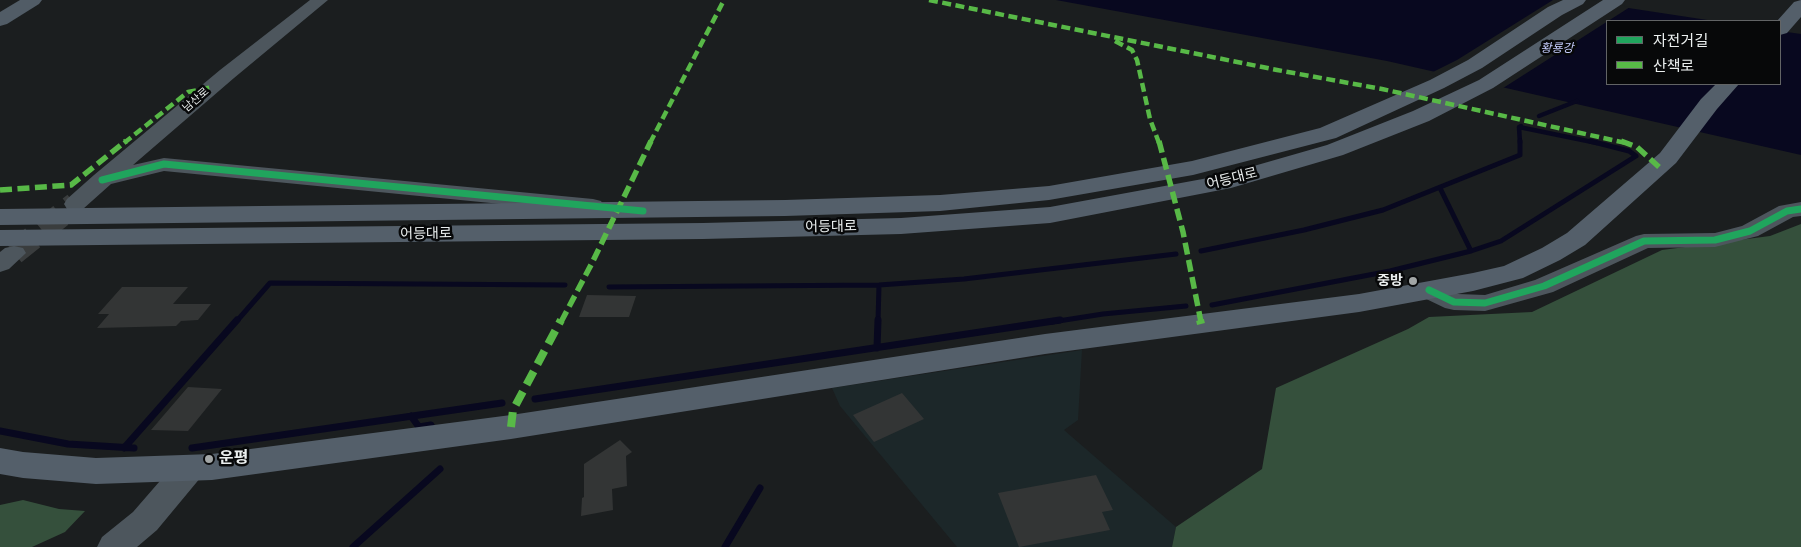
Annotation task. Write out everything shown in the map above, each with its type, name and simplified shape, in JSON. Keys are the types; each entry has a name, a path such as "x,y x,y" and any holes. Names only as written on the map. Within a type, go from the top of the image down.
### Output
{"highway":[{"path":"0,11 18,0"},
{"path":"0,20 33,0"}],"main road":[{"name":"어등대로","path":"0,217 644,211 940,203 1049,193 1193,168 1328,133 1475,64 1555,11 1577,0"},
{"name":"어등대로","path":"5,252 900,226 1050,215 1222,183 1334,150 1421,116 1486,84 1616,0"},
{"path":"1781,27 1801,6"},
{"path":"0,461 23,465 96,471 190,468 511,426 936,360 1359,303 1513,272 1551,254 1576,239 1668,158 1709,104 1727,85"}],"street":[{"name":"남산로","path":"76,204 227,74 320,0"},
{"path":"151,139 164,164"},
{"path":"102,180 164,164 644,211"},
{"path":"1429,290 1454,302 1485,303 1544,286 1644,241 1715,240 1750,231 1787,211 1801,209"},
{"path":"114,547 145,521 190,468"}],"shaded area":[{"path":"1082,350 1078,420 1064,430 1176,527 1172,547 957,547 840,406 832,388"}],"green space":[{"path":"1801,224 1801,547 1172,547 1176,527 1262,469 1276,388 1408,329 1429,317 1532,312 1662,250 1770,236"},
{"path":"23,500 59,509 85,511 65,532 32,547 0,547 0,505"}],"water":[{"name":"황룡강","path":"1056,0 1576,0 1707,20 1606,20 1606,85 1781,85 1781,31 1801,34 1801,155 1387,61"}],"pier":[{"path":"1553,0 1591,0 1630,7 1610,20 1606,20 1606,22 1500,90 1429,74 1457,60"}],"building":[{"path":"122,287 188,287 173,304 211,304 198,320 181,321 176,326 97,328 109,314 98,314"},
{"path":"587,295 636,296 629,317 579,317"},
{"path":"188,387 222,389 188,431 151,430"},
{"path":"902,393 924,419 874,442 853,415"},
{"path":"620,440 632,452 626,456 627,486 612,489 613,510 581,516 582,498 584,497 584,464"},
{"path":"1096,475 1113,510 1102,512 1110,530 1019,547 998,493"}],"waterway":[{"path":"1539,116 1577,101"},
{"path":"1519,127 1597,143"},
{"path":"1519,127 1520,143"},
{"path":"1471,251 1501,241 1636,156 1629,151 1590,141"},
{"path":"1201,251 1304,230 1383,210 1520,155 1520,143"},
{"path":"1440,188 1471,251"},
{"path":"1212,305 1390,271 1471,251"},
{"path":"879,285 964,279 1176,254"},
{"path":"236,322 270,283 565,285"},
{"path":"609,287 879,285"},
{"path":"878,322 879,285"},
{"path":"1052,322 1103,314 1186,306"},
{"path":"125,447 237,320"},
{"path":"877,348 878,320"},
{"path":"877,348 1060,320"},
{"path":"535,399 877,348"},
{"path":"411,416 502,403"},
{"path":"192,448 411,416"},
{"path":"411,416 419,427 431,425 433,433"},
{"path":"0,431 68,444 125,447"},
{"path":"125,447 134,448"},
{"path":"353,547 440,469"},
{"path":"725,547 760,488"}],"tunnel":[{"path":"14,253 75,204"}],"marked path":[{"path":"511,427 513,410 592,263 642,158 724,0"},
{"path":"929,0 1277,70 1382,89 1478,111 1551,125 1628,143 1637,147 1659,167"},
{"path":"1115,41 1132,50 1137,60 1150,119 1158,138 1183,232 1201,324"},
{"path":"0,190 71,185 188,92 212,87"}],"cycle path":[{"path":"102,180 164,164 643,211"},
{"path":"1429,290 1454,302 1485,303 1544,286 1644,241 1715,240 1750,231 1787,211 1801,209"}],"place":[{"name":"중방","path":"1413,281"},
{"name":"운평","path":"209,459"}]}
